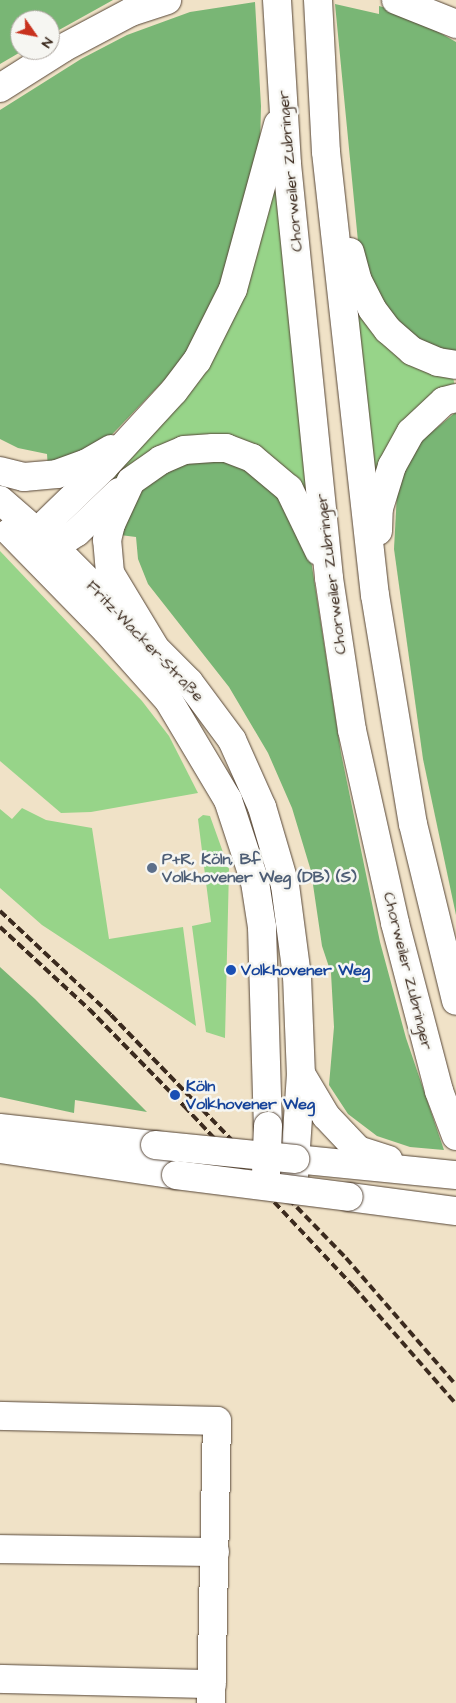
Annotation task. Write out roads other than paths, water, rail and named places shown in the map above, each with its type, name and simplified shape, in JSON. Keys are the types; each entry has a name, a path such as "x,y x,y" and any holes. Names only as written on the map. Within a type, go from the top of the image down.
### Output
{"main road":[{"path":"0,88 106,25 131,12 167,0"},
{"name":"Chorweiler Zubringer","path":"277,0 288,164 329,578 352,730 393,914 439,1091 456,1136"},
{"path":"318,0 326,152 375,595 413,824 456,1001"},
{"path":"396,0 456,24"},
{"path":"40,548 129,439 197,361 234,289 284,100"},
{"path":"326,152 358,281 372,309 388,330 412,351 438,362 456,365"},
{"path":"375,595 379,508 392,466 411,432 423,418 444,400 456,398"},
{"path":"0,471 24,477 57,474 85,464 129,439"},
{"path":"40,548 77,532 131,481 162,460 184,450 226,448 252,458 289,489 309,526 329,578"},
{"path":"131,481 107,540 110,573 154,646"},
{"name":"Fritz-Wacker-Straße","path":"0,500 169,701 206,759 236,818 256,882 262,927 268,1106 265,1186"},
{"name":"Fritz-Wacker-Straße","path":"0,522 40,548 154,646 189,682 232,740 262,807 285,885 297,976 304,1152 293,1190"},
{"path":"301,1074 326,1116 358,1150 415,1170"},
{"path":"0,1128 267,1156 304,1152 452,1174"},
{"path":"0,1149 176,1175 456,1211"},
{"path":"0,1416 217,1421 212,1693 82,1682 0,1679"},
{"path":"0,1549 214,1552"}],"railway":[{"path":"0,911 111,1015 346,1258 456,1385"},
{"path":"0,927 89,1009 184,1106 354,1287 456,1404"}],"place":[{"name":"P+R, Köln, Bf Volkhovener Weg (DB) (S)","path":"152,868"},
{"name":"Volkhovener Weg","path":"231,970"},
{"name":"Köln Volkhovener Weg","path":"175,1095"}]}
